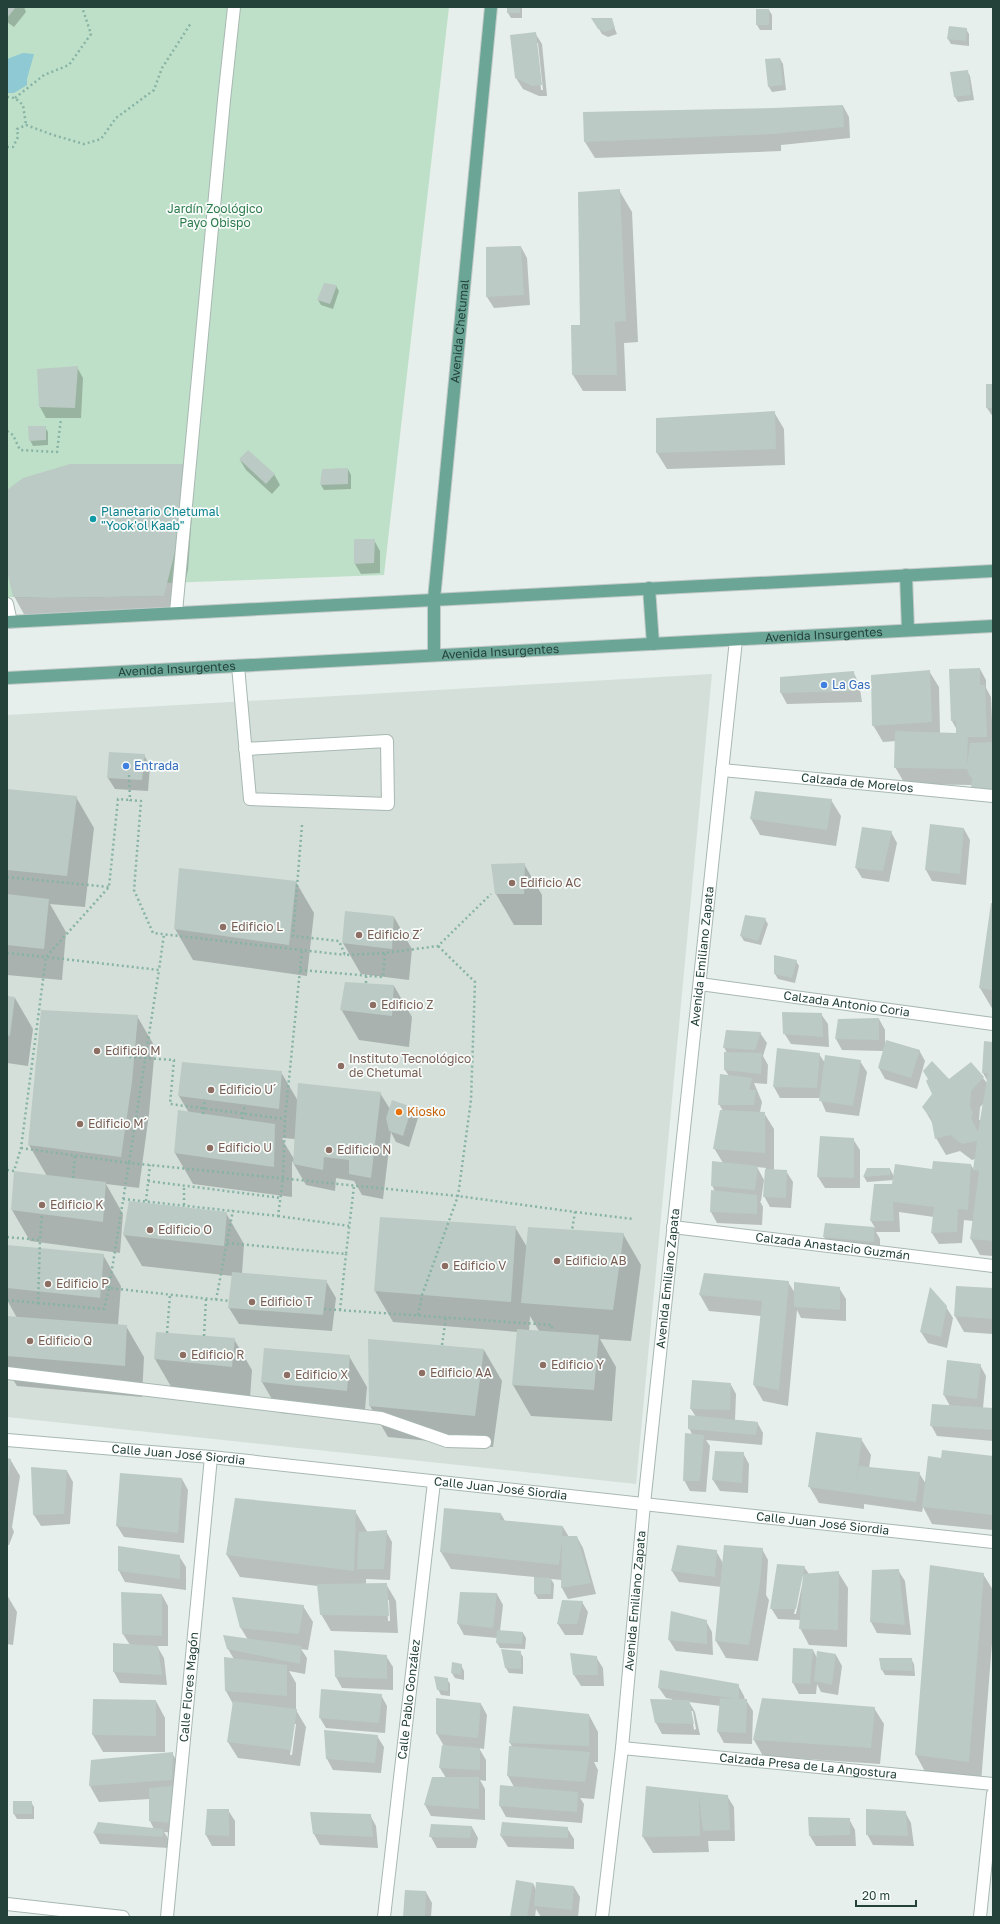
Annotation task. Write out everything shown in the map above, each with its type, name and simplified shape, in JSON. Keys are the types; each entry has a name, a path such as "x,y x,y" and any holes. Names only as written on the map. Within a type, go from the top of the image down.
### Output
{"main road":[{"name":"Avenida Chetumal","path":"434,655 434,599 491,7"},
{"path":"9,622 176,612 993,571"},
{"path":"906,575 908,630"},
{"path":"649,588 653,644"},
{"name":"Avenida Insurgentes","path":"7,678 993,626"}],"street":[{"path":"176,612 234,7"},
{"path":"7,604 9,622"},
{"name":"Avenida Emiliano Zapata","path":"602,1917 622,1748 644,1504 736,640"},
{"path":"238,666 245,749 250,799 388,804 387,741 245,749"},
{"name":"Calzada de Morelos","path":"722,770 993,796"},
{"name":"Calzada Antonio Coria","path":"700,984 993,1024"},
{"name":"Calzada Anastacio Guzmán","path":"673,1227 993,1266"},
{"path":"7,1373 381,1418 447,1441 486,1442"},
{"name":"Calle Juan José Siordia","path":"7,1440 211,1457 993,1542"},
{"name":"Calle Flores Magón","path":"167,1917 211,1457"},
{"name":"Calle Pablo González","path":"384,1917 434,1482"},
{"name":"Calzada Presa de La Angostura","path":"622,1748 993,1784"},
{"path":"980,1917 993,1794"},
{"path":"7,1904 123,1917"}],"path":[{"path":"15,98 44,75 69,65 91,34 82,7"},
{"path":"7,148 13,148 18,138 17,129 26,126 53,136 84,144 101,139 116,118 154,90 162,68 191,23"},
{"path":"7,97 15,98 23,106 26,126"},
{"path":"7,431 13,435 20,450 58,452 61,418"},
{"path":"129,775 130,800"},
{"path":"7,1170 14,1171 21,1148 46,957 109,887 118,799 140,801 134,890 153,933 346,956 385,954 438,946 491,894"},
{"path":"302,825 293,936 339,941 346,956"},
{"path":"7,877 109,887"},
{"path":"7,1300 104,1309 109,1288 129,1163 164,934"},
{"path":"418,1316 422,1295 458,1196 471,1100 475,982 438,946"},
{"path":"278,1216 283,1179 285,1119 302,950"},
{"path":"7,953 159,970"},
{"path":"300,970 383,977 385,954"},
{"path":"366,976 366,983"},
{"path":"129,1057 174,1060 170,1104 285,1119"},
{"path":"203,1114 205,1099"},
{"path":"242,1119 245,1104"},
{"path":"21,1148 129,1163 458,1196 633,1219"},
{"path":"73,1178 75,1155"},
{"path":"146,1201 150,1165"},
{"path":"148,1181 280,1198"},
{"path":"184,1186 184,1205"},
{"path":"340,1310 354,1186"},
{"path":"123,1199 233,1210 349,1226"},
{"path":"216,1300 233,1210"},
{"path":"572,1230 575,1212"},
{"path":"38,1303 42,1214"},
{"path":"7,1237 40,1240"},
{"path":"227,1243 346,1254"},
{"path":"109,1288 229,1301"},
{"path":"167,1333 170,1295"},
{"path":"204,1336 206,1299"},
{"path":"324,1309 552,1325 552,1332"},
{"path":"442,1346 446,1318"}],"shaded area":[{"name":"Instituto Tecnológico de Chetumal","path":"712,674 636,1484 7,1417 7,715"}],"green space":[{"name":"Jardín Zoológico Payo Obispo","path":"7,7 449,7 384,575 165,583 164,596 50,598 7,597"}],"water":[{"path":"23,53 34,54 27,79 27,85 14,93 7,93 7,59"}],"building":[{"path":"7,7 16,7 7,18"},
{"path":"507,7 520,7 520,13 507,13"},
{"path":"756,9 769,9 769,25 756,25"},
{"path":"591,18 612,18 615,28 605,32 598,29"},
{"path":"949,26 967,28 966,41 947,39"},
{"path":"536,32 542,85 532,86 515,78 510,35"},
{"path":"780,58 783,85 768,87 765,59"},
{"path":"968,70 971,95 954,97 950,72"},
{"path":"843,105 844,127 773,134 584,142 583,112"},
{"path":"620,189 626,321 615,322 617,375 572,375 571,325 580,325 578,192"},
{"path":"521,246 524,295 486,297 486,247"},
{"path":"324,283 337,285 330,304 317,300"},
{"path":"78,366 75,408 39,407 37,369"},
{"path":"986,384 993,384 993,408 986,408"},
{"path":"775,411 776,449 656,453 656,418"},
{"path":"28,426 46,426 46,440 29,441"},
{"path":"248,450 275,474 266,484 239,459"},
{"name":"Planetario Chetumal \"Yook'ol Kaab\"","path":"70,464 183,464 176,547 164,596 50,598 13,597 7,571 7,490 23,478"},
{"path":"348,468 348,484 320,485 322,469"},
{"path":"354,539 375,539 374,563 354,564"},
{"path":"980,668 980,685 985,685 987,737 968,737 967,765 970,743 993,742 993,790 971,789 972,777 970,777 967,769 894,768 895,731 956,733 956,721 951,721 949,669"},
{"path":"930,670 932,722 872,726 871,675"},
{"path":"854,671 856,691 780,693 780,677"},
{"name":"Entrada","path":"109,752 145,754 142,780 107,778"},
{"path":"7,789 77,796 67,876 7,870"},
{"path":"755,791 832,799 827,830 750,819"},
{"path":"930,824 964,828 960,874 925,870"},
{"path":"862,827 892,831 883,871 855,868"},
{"path":"525,863 524,894 495,894 491,864"},
{"path":"179,868 296,881 289,945 174,929"},
{"path":"7,894 49,899 44,949 7,945"},
{"path":"991,903 993,903 993,990 979,988"},
{"path":"345,911 394,916 392,949 342,943"},
{"path":"745,915 766,918 758,941 740,936"},
{"path":"774,955 797,960 792,978 774,974"},
{"path":"345,982 394,985 392,1016 340,1010"},
{"path":"7,996 15,997 10,1036 7,1035"},
{"path":"41,1010 138,1015 132,1082 121,1157 28,1145"},
{"path":"782,1012 822,1013 823,1037 783,1034"},
{"path":"879,1018 879,1040 835,1039 838,1019"},
{"path":"726,1030 761,1032 755,1050 723,1048"},
{"path":"886,1040 920,1050 911,1078 878,1068"},
{"path":"984,1041 993,1042 993,1241 970,1239 979,1171 973,1170 977,1141 962,1144 950,1135 935,1139 931,1118 922,1107 932,1094 926,1081 928,1079 923,1071 932,1061 949,1079 971,1062 984,1077 971,1091 970,1106 973,1113 971,1118 978,1132 988,1073 982,1073"},
{"path":"777,1048 820,1053 817,1088 773,1087"},
{"path":"724,1052 762,1053 761,1074 724,1070"},
{"path":"825,1055 861,1060 853,1106 819,1101"},
{"path":"182,1062 282,1071 279,1109 178,1096"},
{"path":"720,1074 752,1078 749,1090 756,1090 754,1105 718,1105"},
{"path":"298,1083 381,1092 371,1178 349,1174 349,1160 324,1157 323,1170 293,1164"},
{"name":"Kiosko","path":"392,1100 412,1107 403,1136 389,1131 386,1118"},
{"path":"178,1110 275,1124 274,1167 174,1153"},
{"path":"720,1110 765,1112 765,1153 713,1149"},
{"path":"820,1136 854,1138 854,1178 817,1177"},
{"path":"712,1161 758,1166 755,1190 711,1186"},
{"path":"933,1161 971,1164 968,1210 958,1209 957,1232 931,1233 934,1207 893,1202 894,1221 870,1221 874,1184 892,1184 895,1164 932,1169"},
{"path":"867,1168 890,1168 890,1175 863,1177"},
{"path":"765,1169 787,1170 786,1198 763,1197"},
{"path":"14,1171 106,1182 103,1222 11,1210"},
{"path":"711,1190 757,1195 757,1214 710,1212"},
{"path":"129,1201 227,1212 224,1246 123,1235"},
{"path":"380,1217 516,1226 511,1302 374,1291"},
{"path":"825,1223 874,1227 874,1242 823,1237"},
{"path":"528,1227 624,1233 613,1310 521,1303"},
{"path":"7,1245 104,1254 100,1298 7,1288"},
{"path":"232,1272 327,1280 323,1315 228,1308"},
{"path":"704,1273 789,1281 779,1390 753,1385 762,1301 699,1295"},
{"path":"794,1282 840,1287 840,1310 794,1307"},
{"path":"956,1286 993,1288 993,1319 954,1316"},
{"path":"930,1287 947,1306 941,1337 920,1332"},
{"path":"7,1316 127,1325 125,1366 7,1356"},
{"path":"517,1329 599,1335 594,1390 512,1385"},
{"path":"156,1332 235,1338 232,1367 154,1359"},
{"path":"368,1339 484,1349 475,1416 369,1406"},
{"path":"264,1348 350,1355 347,1391 261,1382"},
{"path":"947,1360 981,1364 977,1399 943,1395"},
{"path":"692,1380 731,1383 730,1410 690,1409"},
{"path":"932,1404 993,1408 993,1430 930,1426"},
{"path":"688,1415 758,1422 756,1435 688,1429"},
{"path":"816,1432 862,1438 856,1484 859,1466 920,1472 916,1502 808,1487"},
{"path":"685,1433 704,1435 700,1481 683,1481"},
{"path":"942,1450 993,1456 993,1515 922,1507 928,1456 941,1458"},
{"path":"715,1451 744,1452 742,1483 712,1480"},
{"path":"7,1458 11,1459 8,1478 7,1478"},
{"path":"31,1467 67,1470 64,1514 33,1515"},
{"path":"120,1473 182,1478 178,1533 116,1526"},
{"path":"235,1498 356,1510 354,1571 226,1555"},
{"path":"444,1508 501,1513 500,1520 563,1526 562,1536 577,1536 591,1583 561,1588 562,1541 559,1565 440,1552"},
{"path":"387,1530 384,1569 357,1569 359,1532"},
{"path":"677,1545 717,1550 715,1577 671,1571"},
{"path":"724,1545 763,1548 760,1583 749,1645 715,1641"},
{"path":"118,1546 180,1555 180,1579 118,1571"},
{"path":"777,1564 805,1566 796,1609 770,1609"},
{"path":"930,1565 984,1573 969,1762 915,1755"},
{"path":"899,1569 905,1625 870,1622 872,1570"},
{"path":"839,1571 838,1630 799,1629 803,1574"},
{"path":"534,1577 551,1578 551,1594 534,1594"},
{"path":"387,1583 389,1616 320,1615 317,1584"},
{"path":"121,1592 162,1594 162,1636 122,1634"},
{"path":"460,1592 497,1593 493,1628 457,1624"},
{"path":"232,1597 304,1605 299,1634 240,1628"},
{"path":"562,1600 583,1601 577,1624 557,1624"},
{"path":"671,1611 707,1620 707,1644 668,1640"},
{"path":"497,1630 523,1632 522,1644 496,1643"},
{"path":"223,1635 301,1646 300,1664 227,1649"},
{"path":"113,1643 158,1646 162,1675 113,1672"},
{"path":"793,1648 813,1649 810,1684 792,1683"},
{"path":"501,1649 521,1651 521,1669 505,1668"},
{"path":"334,1650 387,1655 387,1679 335,1677"},
{"path":"817,1651 836,1654 832,1685 814,1681"},
{"path":"570,1653 597,1656 598,1675 573,1675"},
{"path":"224,1657 287,1665 287,1696 225,1691"},
{"path":"879,1658 912,1658 913,1671 881,1670"},
{"path":"452,1662 462,1664 461,1675 451,1673"},
{"path":"660,1670 739,1684 739,1699 747,1699 746,1733 717,1732 720,1698 737,1699 658,1688"},
{"path":"434,1676 448,1678 448,1691 437,1690"},
{"path":"321,1689 382,1694 379,1723 319,1718"},
{"path":"436,1698 481,1703 478,1738 436,1734"},
{"path":"762,1698 875,1707 871,1748 753,1740"},
{"path":"93,1699 156,1700 156,1736 92,1735"},
{"path":"650,1699 689,1700 694,1724 655,1723"},
{"path":"233,1701 297,1709 291,1750 227,1742"},
{"path":"513,1706 589,1714 589,1746 509,1743"},
{"path":"324,1730 378,1735 375,1763 326,1759"},
{"path":"442,1745 480,1748 480,1770 439,1768"},
{"path":"509,1746 590,1752 585,1782 507,1776"},
{"path":"173,1752 172,1780 89,1786 91,1760"},
{"path":"432,1777 479,1777 479,1809 424,1805"},
{"path":"500,1785 578,1792 577,1812 499,1806"},
{"path":"173,1786 171,1823 149,1821 149,1788"},
{"path":"646,1786 728,1795 730,1830 703,1831 699,1796 700,1836 642,1837"},
{"path":"13,1801 32,1801 32,1814 13,1814"},
{"path":"207,1809 229,1809 229,1836 205,1835"},
{"path":"866,1809 906,1811 908,1836 866,1835"},
{"path":"310,1812 371,1814 373,1837 313,1834"},
{"path":"808,1817 850,1818 850,1835 809,1836"},
{"path":"98,1822 163,1829 163,1837 93,1833"},
{"path":"502,1822 568,1827 568,1838 500,1836"},
{"path":"431,1824 472,1826 470,1838 429,1837"},
{"path":"516,1880 533,1883 527,1917 510,1917"},
{"path":"536,1882 574,1886 572,1910 534,1906"},
{"path":"405,1890 426,1891 425,1917 403,1917"}],"place":[{"name":"Planetario Chetumal \"Yook'ol Kaab\"","path":"93,519"},
{"name":"La Gas","path":"824,685"},
{"name":"Entrada","path":"126,766"},
{"name":"Edificio AC","path":"512,883"},
{"name":"Edificio L","path":"223,927"},
{"name":"Edificio Z´","path":"359,935"},
{"name":"Edificio Z","path":"373,1005"},
{"name":"Edificio M","path":"97,1051"},
{"name":"Instituto Tecnológico de Chetumal","path":"341,1066"},
{"name":"Edificio U´","path":"211,1090"},
{"name":"Kiosko","path":"399,1112"},
{"name":"Edificio M´","path":"80,1124"},
{"name":"Edificio U","path":"210,1148"},
{"name":"Edificio N","path":"329,1150"},
{"name":"Edificio K","path":"42,1205"},
{"name":"Edificio O","path":"150,1230"},
{"name":"Edificio AB","path":"557,1261"},
{"name":"Edificio V","path":"445,1266"},
{"name":"Edificio P","path":"48,1284"},
{"name":"Edificio T","path":"252,1302"},
{"name":"Edificio Q","path":"30,1341"},
{"name":"Edificio R","path":"183,1355"},
{"name":"Edificio Y","path":"543,1365"},
{"name":"Edificio AA","path":"422,1373"},
{"name":"Edificio X","path":"287,1375"}]}
